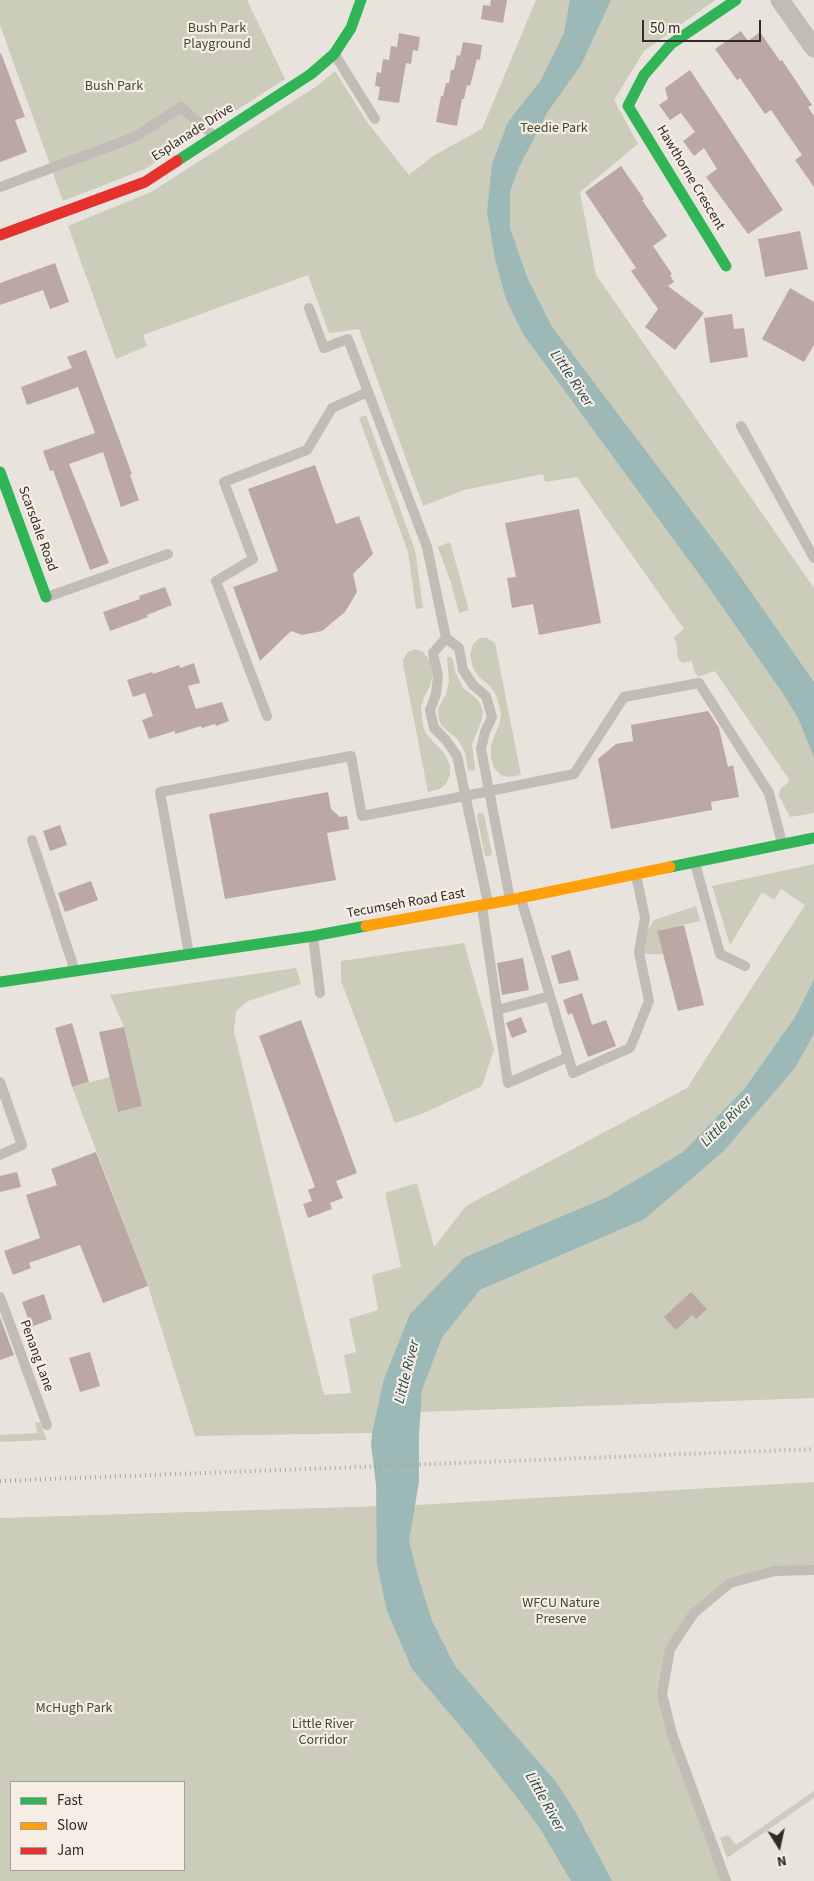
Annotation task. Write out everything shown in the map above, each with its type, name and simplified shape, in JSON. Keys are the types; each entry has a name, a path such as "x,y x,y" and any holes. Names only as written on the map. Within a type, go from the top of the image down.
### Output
{"street":[{"name":"Esplanade Drive","path":"0,235 145,182 215,137 311,74 334,54 351,28 361,0"},
{"name":"Hawthorne Crescent","path":"726,266 628,106 644,75 671,44 736,0"},
{"path":"780,0 814,48"},
{"name":"Scarsdale Road","path":"0,472 10,511 46,597"},
{"name":"Tecumseh Road East","path":"0,982 313,936 516,899 814,838"}],"lane":[{"path":"334,54 375,120"},
{"path":"0,187 135,137 182,107 215,137"},
{"path":"310,308 324,348 348,339 427,547 446,638 459,648 464,670 473,685 486,696 492,717 485,732 481,749 489,791 516,899 550,996 573,1073 630,1048 649,1001 639,952 645,918 636,875"},
{"path":"267,716 216,581 253,559 224,482 307,450 332,408 368,392"},
{"path":"741,426 814,558"},
{"path":"46,597 168,554"},
{"path":"446,638 433,653 438,676 436,694 430,710 434,728 446,740 457,756 485,905 497,1010 508,1083 568,1057"},
{"path":"190,955 160,792 351,756 362,816 574,774 624,697 699,683 769,793 782,844"},
{"path":"32,840 76,972"},
{"path":"695,863 720,954 745,966"},
{"path":"313,936 320,993"},
{"path":"497,1010 550,996"},
{"path":"0,1082 22,1145 0,1155"},
{"name":"Penang Lane","path":"0,1297 47,1424"},
{"path":"726,1881 672,1734 662,1694 670,1649 694,1612 730,1583 775,1571 814,1570"}],"green space":[{"name":"Bush Park","path":"0,0 247,0 285,79 145,169 63,201 0,25"},
{"name":"Teedie Park","path":"536,0 715,0 644,51 614,100 638,144 580,192 596,275 814,588 814,813 790,817 779,796 780,789 790,781 715,671 698,677 694,671 692,661 682,663 678,658 676,641 673,638 684,629 577,477 545,482 543,474 464,490 423,506 359,329 329,333 308,275 143,335 147,346 116,359 68,226 151,192 320,84 335,71 367,122 409,175 433,156 482,129"},
{"path":"366,415 415,550 423,608 416,609 408,552 359,418"},
{"path":"450,542 469,610 459,613 438,547"},
{"path":"479,638 487,638 495,643 521,775 508,777 501,775 494,768 491,758 491,745 500,722 501,713 496,695 473,668 470,654 473,644"},
{"path":"415,649 423,652 430,661 433,675 421,708 423,727 427,735 444,753 450,765 450,775 446,784 440,789 428,792 403,664 403,660 408,652"},
{"path":"448,657 451,657 453,660 455,671 463,688 480,703 483,712 482,720 472,744 475,769 473,771 468,770 465,752 457,739 439,721 438,709 446,694 449,682"},
{"path":"478,813 484,815 492,854 488,857 485,855 477,817"},
{"path":"814,864 814,979 795,1017 744,1089 683,1152 607,1197 465,1257 383,1382 372,1433 195,1436 148,1286 72,1087 110,1077 118,1112 142,1106 124,1027 110,995 296,968 301,984 248,1001 236,1011 234,1032 324,1395 351,1393 344,1355 356,1352 349,1319 378,1310 372,1275 401,1267 385,1193 417,1183 434,1247 466,1206 687,1088 805,905 781,889 774,900 762,892 730,945 712,886"},
{"path":"696,906 700,921 657,931 663,954 644,954 645,935 654,920"},
{"path":"464,943 494,1049 482,1086 424,1113 395,1123 341,981 341,961"},
{"path":"814,1034 814,1398 420,1412 422,1390 442,1338 480,1290 645,1219 724,1151 795,1068"},
{"path":"40,1422 47,1440 0,1442 0,1435 38,1433 35,1423"},
{"path":"814,1482 814,1570 730,1583 694,1612 670,1649 662,1694 726,1881 0,1881 0,1518 416,1505"},
{"path":"814,1791 814,1798 727,1858 720,1838 728,1835 736,1845"}],"water":[{"name":"Little River","path":"570,0 611,0 581,65 547,113 519,167 510,192 510,228 527,277 552,327 730,562 814,682 814,757 798,718 782,692 707,585 523,334 506,299 495,259 487,212 492,164 508,122 541,80 564,33"},
{"name":"Little River","path":"814,979 814,1034 795,1068 724,1151 645,1219 480,1290 442,1338 422,1390 419,1482 409,1541 418,1576 432,1621 455,1666 556,1782 576,1813 612,1881 571,1881 539,1827 515,1795 412,1669 387,1611 377,1564 376,1485 371,1445 383,1382 410,1314 465,1257 607,1197 683,1152 744,1089 795,1017"}],"building":[{"path":"491,0 507,0 503,23 481,19 483,5 490,6"},
{"path":"741,31 748,41 760,32 780,61 782,60 812,105 808,107 814,116 814,187 795,160 802,155 771,110 765,114 740,78 737,80 715,49"},
{"path":"399,33 420,37 418,51 413,50 411,64 406,63 399,103 378,100 380,87 375,86 377,72 381,73 383,59 389,60 391,46 397,47"},
{"path":"463,42 482,45 480,60 477,59 470,86 467,85 464,99 462,99 457,126 436,122 441,96 443,96 446,83 449,83 451,70 454,70 457,55 460,56"},
{"path":"0,54 25,117 15,120 27,152 0,162"},
{"path":"690,70 783,210 748,234 706,177 717,169 704,148 694,156 683,141 695,132 681,113 670,120 659,105 668,99 665,88"},
{"path":"621,166 667,236 653,246 672,274 670,275 674,282 668,286 704,313 675,350 645,327 658,309 631,271 636,268 585,192"},
{"path":"800,231 808,269 765,277 758,239"},
{"path":"55,263 69,302 50,309 43,290 0,305 0,283"},
{"path":"790,288 814,302 814,345 804,362 762,339"},
{"path":"732,314 734,329 744,328 748,357 710,363 704,318"},
{"path":"86,350 132,474 130,475 139,500 121,507 103,452 69,464 109,563 90,570 53,470 50,471 43,451 95,433 78,387 27,405 21,387 72,368 67,357"},
{"path":"315,465 336,524 359,516 373,554 353,574 357,592 345,612 322,631 302,635 291,631 260,661 233,587 278,571 248,489"},
{"path":"579,509 601,623 539,635 533,604 512,608 507,578 516,577 505,523"},
{"path":"165,587 172,605 147,615 148,617 110,631 103,612 140,599 139,596"},
{"path":"194,663 200,683 188,686 196,709 222,702 229,721 216,726 215,724 202,728 201,726 175,734 175,731 149,739 142,720 153,716 145,693 133,697 127,680 179,665 180,668"},
{"path":"708,711 719,728 728,767 733,765 739,797 711,802 712,810 611,829 598,759 616,744 633,741 631,725"},
{"path":"328,792 331,809 340,817 347,816 349,829 327,833 336,880 225,899 209,814"},
{"path":"60,825 67,845 50,851 43,831"},
{"path":"91,881 98,900 65,912 58,893"},
{"path":"684,925 704,1005 678,1011 657,931"},
{"path":"570,950 579,980 559,984 551,956"},
{"path":"523,958 529,990 502,995 497,963"},
{"path":"582,993 592,1025 606,1020 616,1046 588,1057 572,1013 568,1015 563,1000"},
{"path":"521,1017 527,1032 512,1038 506,1023"},
{"path":"301,1020 357,1173 336,1181 343,1198 330,1203 332,1209 308,1218 303,1204 312,1201 308,1190 315,1187 259,1036"},
{"path":"72,1023 89,1082 72,1087 55,1028"},
{"path":"124,1027 142,1106 118,1112 99,1032"},
{"path":"96,1152 148,1286 103,1303 80,1245 29,1263 31,1268 13,1275 4,1251 40,1238 26,1195 57,1185 51,1169"},
{"path":"17,1172 21,1187 0,1192 0,1176"},
{"path":"691,1292 707,1309 696,1319 692,1315 676,1330 664,1317"},
{"path":"44,1294 52,1319 31,1327 22,1302"},
{"path":"0,1317 14,1355 0,1360"},
{"path":"90,1352 100,1386 80,1392 69,1358"}],"railway":[{"path":"0,1481 814,1449"}],"traffic: fast":[{"path":"177,161 311,74 334,54 351,28 361,0"},
{"path":"726,266 628,106 644,75 671,44 736,0"},
{"path":"0,472 46,597"},
{"path":"670,867 814,838"},
{"path":"0,982 313,936 366,926"}],"traffic: slow":[{"path":"366,926 510,900 670,867"}],"traffic: jam":[{"path":"0,235 145,182 177,161"}],"park label":[{"name":"Bush Park Playground","path":"217,38"},
{"name":"WFCU Nature Preserve","path":"561,1612"},
{"name":"McHugh Park","path":"74,1709"},
{"name":"Little River Corridor","path":"323,1734"}]}
